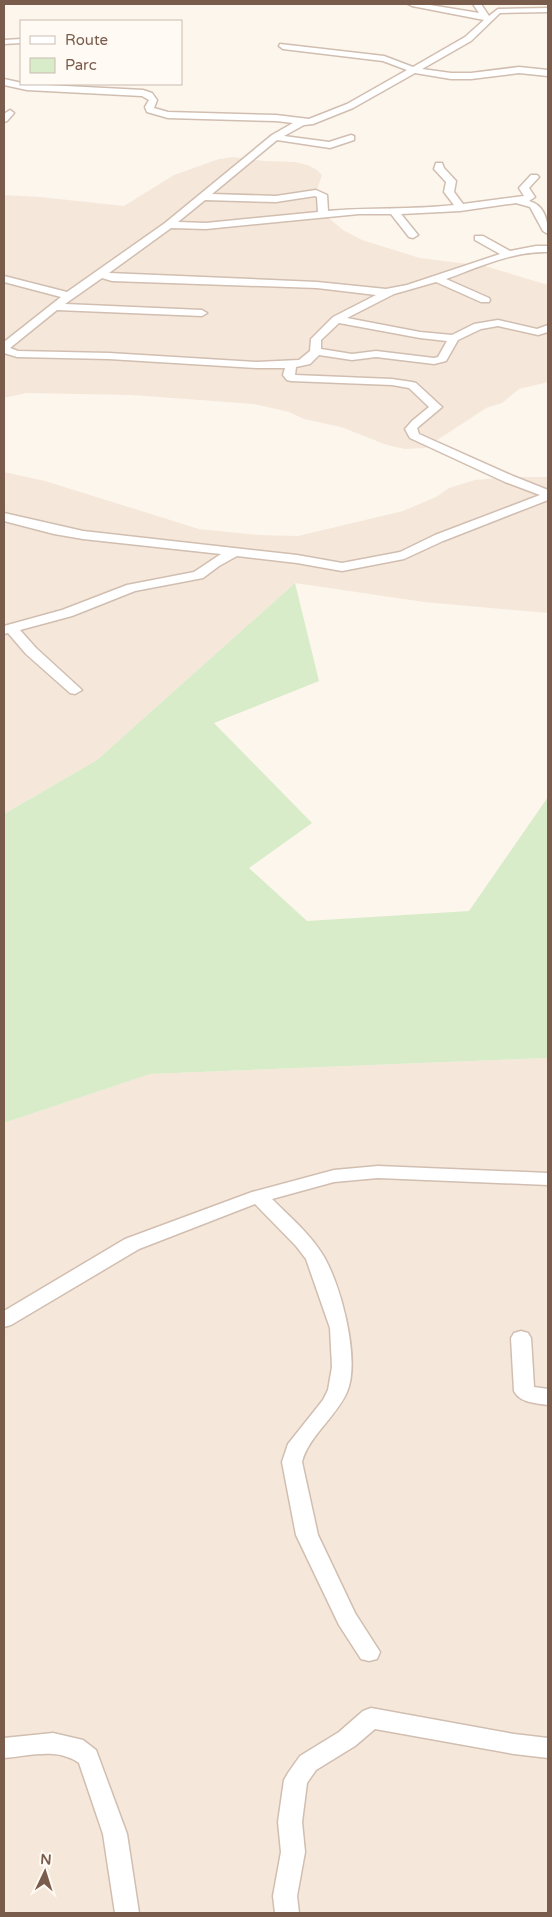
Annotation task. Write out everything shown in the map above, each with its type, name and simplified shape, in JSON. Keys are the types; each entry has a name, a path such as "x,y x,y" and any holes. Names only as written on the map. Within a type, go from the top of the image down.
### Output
{"street":[{"path":"412,4 488,18"},
{"path":"477,4 488,18"},
{"path":"4,82 27,87 143,93 149,95 154,100 149,107 150,110 168,115 276,118 310,122 350,106 468,39 488,18 498,11 548,10"},
{"path":"4,42 20,41"},
{"path":"283,46 384,59 413,70 461,77 513,70 548,73"},
{"path":"302,122 275,138 169,225 68,296 4,348 17,354 109,356 257,365 304,364 311,360 316,351 316,339 337,319 396,290"},
{"path":"275,138 330,145 351,138"},
{"path":"439,165 439,169 451,181 448,188 450,195 458,202 460,208"},
{"path":"169,225 206,226 324,214 393,210 426,211 521,200 530,197 524,188 534,177"},
{"path":"201,197 276,199 316,194 322,195 324,214"},
{"path":"521,200 534,205 541,222 548,231"},
{"path":"393,210 413,235"},
{"path":"479,238 509,254"},
{"path":"101,274 112,278 295,284 384,292 438,280 509,254 546,247"},
{"path":"4,278 68,296"},
{"path":"438,280 485,300"},
{"path":"56,307 202,313"},
{"path":"337,319 420,335 454,338 486,323 498,323 525,330 546,331"},
{"path":"316,351 352,357 364,358 376,354 434,361 442,359 454,338"},
{"path":"291,364 289,376 291,378 392,382 412,385 436,407 413,425 410,429 414,436 548,495"},
{"path":"4,517 61,531 297,559 329,566 359,565 404,555 439,538 548,495"},
{"path":"7,629 67,613 132,588 198,575 214,563 235,552"},
{"path":"7,629 75,690"},
{"path":"4,1320 132,1244 258,1196 334,1176 378,1172 548,1179"},
{"path":"258,1196 303,1241 315,1257 340,1328 342,1367 338,1390 330,1405 295,1450 292,1462 307,1535 347,1619 369,1652"},
{"path":"522,1338 524,1391 532,1395 548,1397"},
{"path":"287,1913 284,1896 293,1852 290,1822 296,1780 308,1764 347,1739 371,1718 514,1744 548,1748"},
{"path":"4,1748 53,1743 75,1747 88,1757 114,1834 127,1913"}],"shaded area":[{"path":"233,157 295,162 308,165 317,170 322,175 316,193 324,214 343,230 362,240 420,258 485,266 548,285 548,382 519,389 502,403 486,408 425,448 405,449 387,445 341,427 304,419 289,412 254,404 131,395 26,393 4,398 4,195 124,206 174,175 219,159"},
{"path":"4,472 45,481 199,529 259,535 298,536 403,511 436,497 449,488 475,480 509,477 548,477 548,613 424,602 295,583 97,760 4,814"},
{"path":"548,1058 548,1913 4,1913 4,1123 150,1074"}],"green space":[{"path":"295,583 319,681 214,723 312,823 249,868 307,921 469,911 548,797 548,1058 150,1074 4,1123 4,814 97,760"}]}
